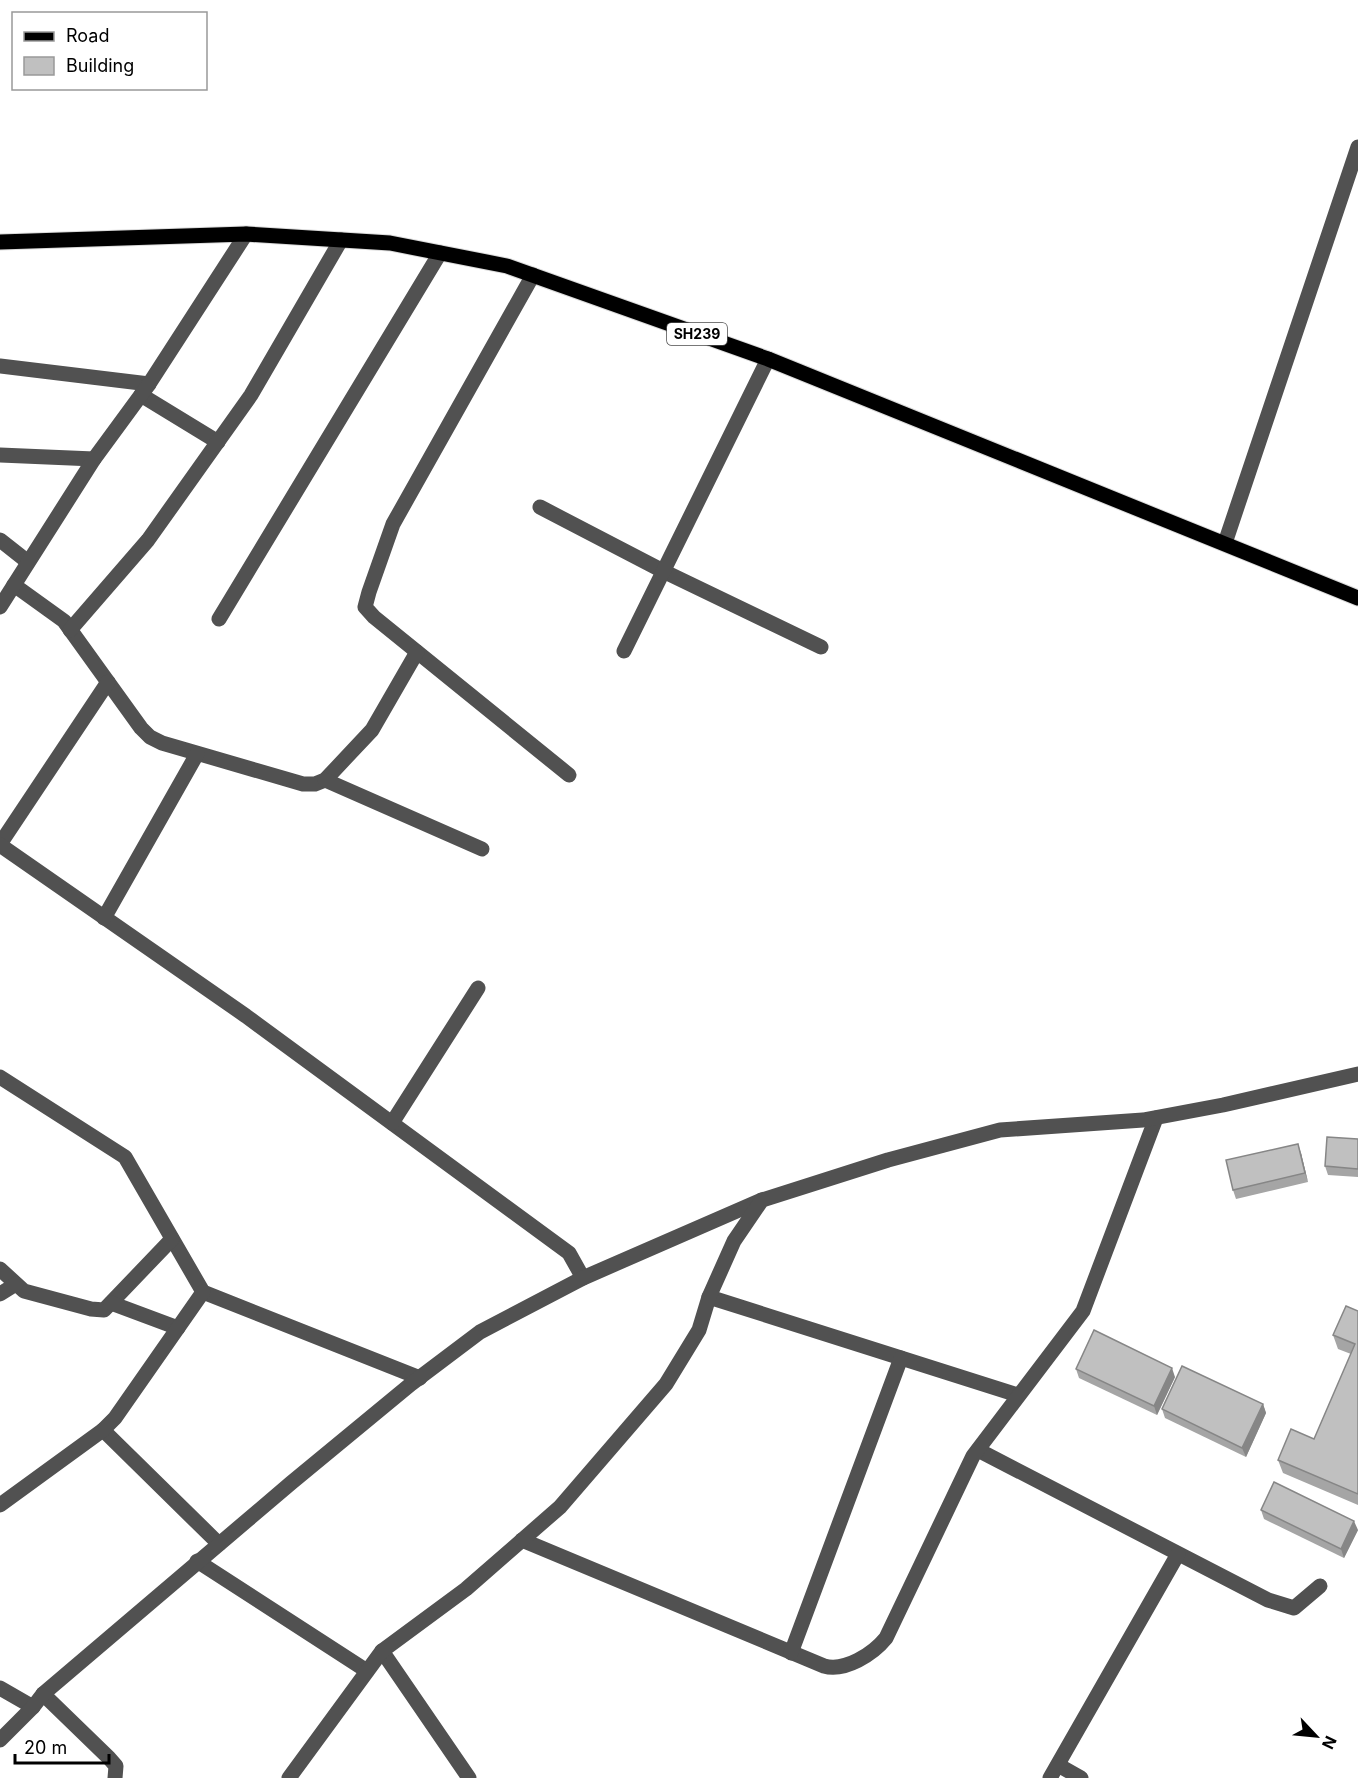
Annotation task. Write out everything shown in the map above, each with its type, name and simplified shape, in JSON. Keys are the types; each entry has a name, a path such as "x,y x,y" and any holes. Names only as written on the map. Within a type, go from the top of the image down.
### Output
{"main road":[{"name":"SH239","path":"0,242 246,234 390,243 507,266 768,359 1358,598"}],"street":[{"path":"1225,543 1358,147"},
{"path":"0,607 94,459 145,389 246,234"},
{"path":"70,630 148,540 258,386 341,240"},
{"path":"219,619 440,253"},
{"path":"533,275 393,524 365,607 374,617 569,775"},
{"path":"624,651 768,359"},
{"path":"0,366 145,389 218,442"},
{"path":"0,455 94,459"},
{"path":"540,507 663,571 821,647"},
{"path":"0,540 28,562"},
{"path":"14,585 63,621 150,738 303,784 315,784 325,780 372,730 417,652"},
{"path":"108,682 0,844 246,1016 569,1253 583,1278"},
{"path":"104,918 197,753"},
{"path":"325,780 482,849"},
{"path":"392,1123 478,988"},
{"path":"0,1740 43,1694 197,1561 420,1378 480,1332 583,1278 762,1200 888,1160 1000,1130 1156,1118 1358,1074"},
{"path":"0,1077 124,1157 203,1292 420,1378"},
{"path":"522,1540 833,1669 881,1645 973,1456 1083,1311 1156,1118"},
{"path":"289,1778 382,1651 466,1589 560,1507 666,1384 699,1330 709,1297 734,1241 762,1200"},
{"path":"0,1269 24,1291 104,1310 172,1239"},
{"path":"0,1294 16,1284"},
{"path":"0,1505 103,1430 125,1406 203,1292"},
{"path":"709,1297 1018,1395"},
{"path":"111,1304 178,1328"},
{"path":"792,1653 901,1358"},
{"path":"103,1430 219,1544"},
{"path":"978,1450 1268,1600 1294,1608 1320,1586"},
{"path":"1081,1778 1054,1771 1179,1554"},
{"path":"197,1561 367,1671"},
{"path":"382,1651 469,1778"},
{"path":"0,1688 33,1707"},
{"path":"43,1694 116,1766 116,1778"}],"building":[{"path":"1327,1137 1358,1139 1358,1169 1325,1166"},
{"path":"1298,1144 1305,1173 1233,1190 1226,1160"},
{"path":"1346,1306 1358,1311 1358,1494 1278,1460 1291,1429 1314,1439 1355,1344 1333,1335"},
{"path":"1094,1330 1172,1368 1154,1406 1076,1369"},
{"path":"1182,1366 1263,1404 1242,1448 1162,1409"},
{"path":"1274,1482 1354,1521 1341,1549 1261,1510"}]}
